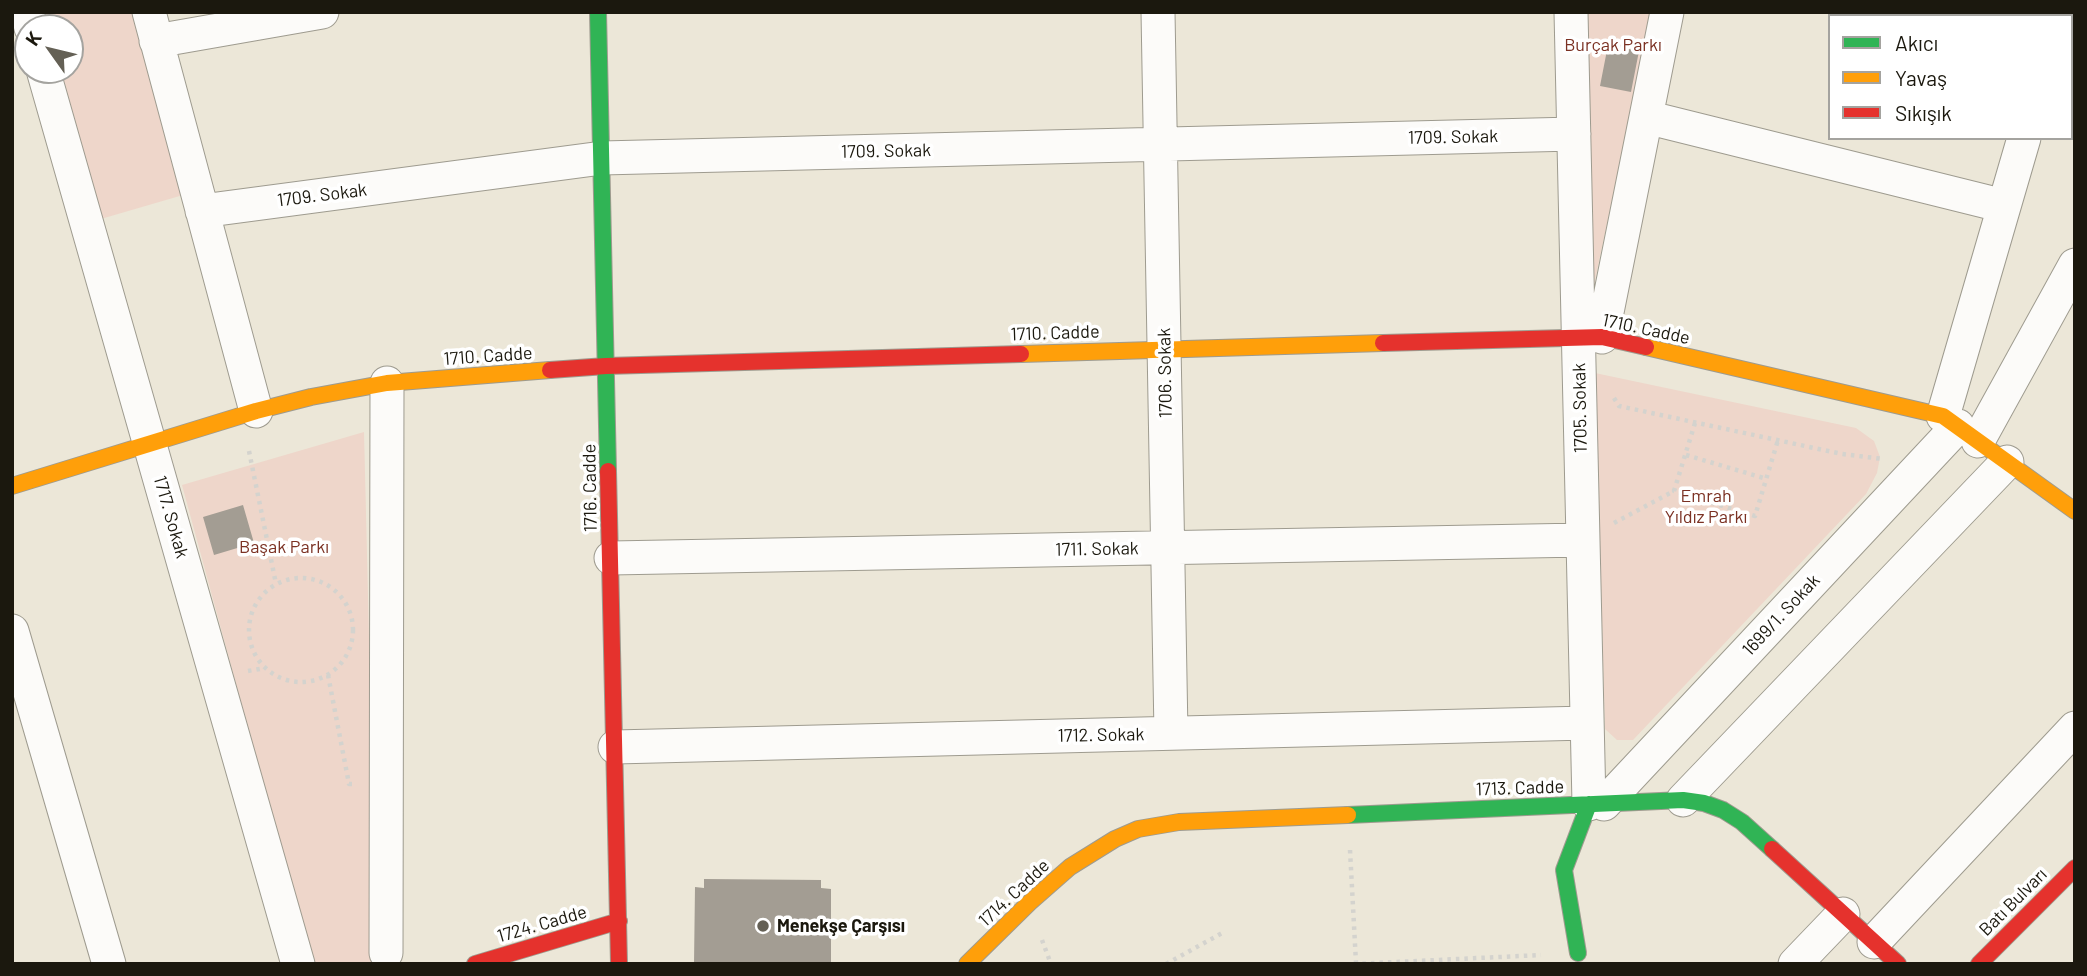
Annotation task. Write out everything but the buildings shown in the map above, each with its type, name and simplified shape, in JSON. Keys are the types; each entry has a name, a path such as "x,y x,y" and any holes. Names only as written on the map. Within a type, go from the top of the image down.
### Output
{"street":[{"path":"248,413 202,211 153,27 322,12"},
{"name":"1716. Cadde","path":"598,12 619,964"},
{"name":"1706. Sokak","path":"1158,12 1171,733"},
{"name":"1705. Sokak","path":"1572,12 1574,134 1590,337 1583,540 1587,723 1596,804"},
{"path":"1590,337 1646,117 1667,12"},
{"name":"1717. Sokak","path":"47,84 298,964"},
{"path":"1646,117 2004,206"},
{"name":"1709. Sokak","path":"202,211 601,158 1574,134"},
{"path":"1960,428 2004,206 2023,140"},
{"path":"1960,428 2075,265"},
{"name":"1710. Cadde","path":"12,486 248,413 311,397 387,383 606,366 1590,337 1960,428 2075,511"},
{"path":"386,953 387,383"},
{"name":"1699/1. Sokak","path":"1596,804 1960,428"},
{"path":"1683,800 2007,462"},
{"name":"1711. Sokak","path":"611,558 1583,540"},
{"path":"12,631 109,964"},
{"name":"1712. Sokak","path":"615,747 1587,723"},
{"path":"1874,942 2075,728"},
{"name":"1713. Cadde","path":"1090,853 1138,830 1179,822 1683,800 1704,803 1723,810 1742,822 1898,964"},
{"path":"1578,953 1564,870 1596,804"},
{"name":"1714. Cadde","path":"967,964 1029,903 1090,853"},
{"name":"Batı Bulvarı","path":"1979,964 2075,868"},
{"path":"1795,964 1843,914"},
{"name":"1724. Cadde","path":"475,964 619,921"}],"path":[{"path":"1612,394 1619,406 1842,454 1923,464"},
{"path":"248,413 276,584"},
{"path":"1583,540 1674,491 1695,422"},
{"path":"1674,491 1755,516 1778,440"},
{"path":"1686,455 1766,479"},
{"path":"292,578 311,578 328,584 342,596 351,611 354,629 351,647 342,663 328,675 311,681 293,682 275,676 257,658 250,642 249,625 253,609 262,595 276,584 292,578"},
{"path":"328,675 349,784 386,781"},
{"path":"1348,815 1355,963 1578,953"},
{"path":"1166,964 1224,932"}],"green space":[{"path":"139,12 190,193 94,221 56,84 84,84 84,14 36,14"},
{"name":"Burçak Parkı","path":"1581,12 1652,12 1591,299"},
{"name":"Emrah Yıldız Parkı","path":"1595,373 1856,428 1874,441 1880,457 1877,473 1866,494 1633,740 1617,740 1605,729"},
{"name":"Başak Parkı","path":"364,432 377,964 312,964 182,485"}],"traffic: fast":[{"path":"598,12 608,471"},
{"path":"1348,815 1683,800 1704,803 1723,810 1742,822 1772,849"},
{"path":"1578,953 1564,870 1589,804"}],"traffic: slow":[{"path":"1021,354 1383,343"},
{"path":"1646,347 1943,416 2075,511"},
{"path":"12,486 256,411 311,397 387,383 550,370"},
{"path":"967,964 1070,867 1115,839 1138,829 1179,822 1348,815"}],"traffic: jam":[{"path":"1383,343 1602,337 1646,347"},
{"path":"550,370 1021,354"},
{"path":"608,471 619,964"},
{"path":"1772,849 1898,964"},
{"path":"1979,964 2075,868"},
{"path":"475,964 619,921"}],"place":[{"name":"Menekşe Çarşısı","path":"763,926"}]}
